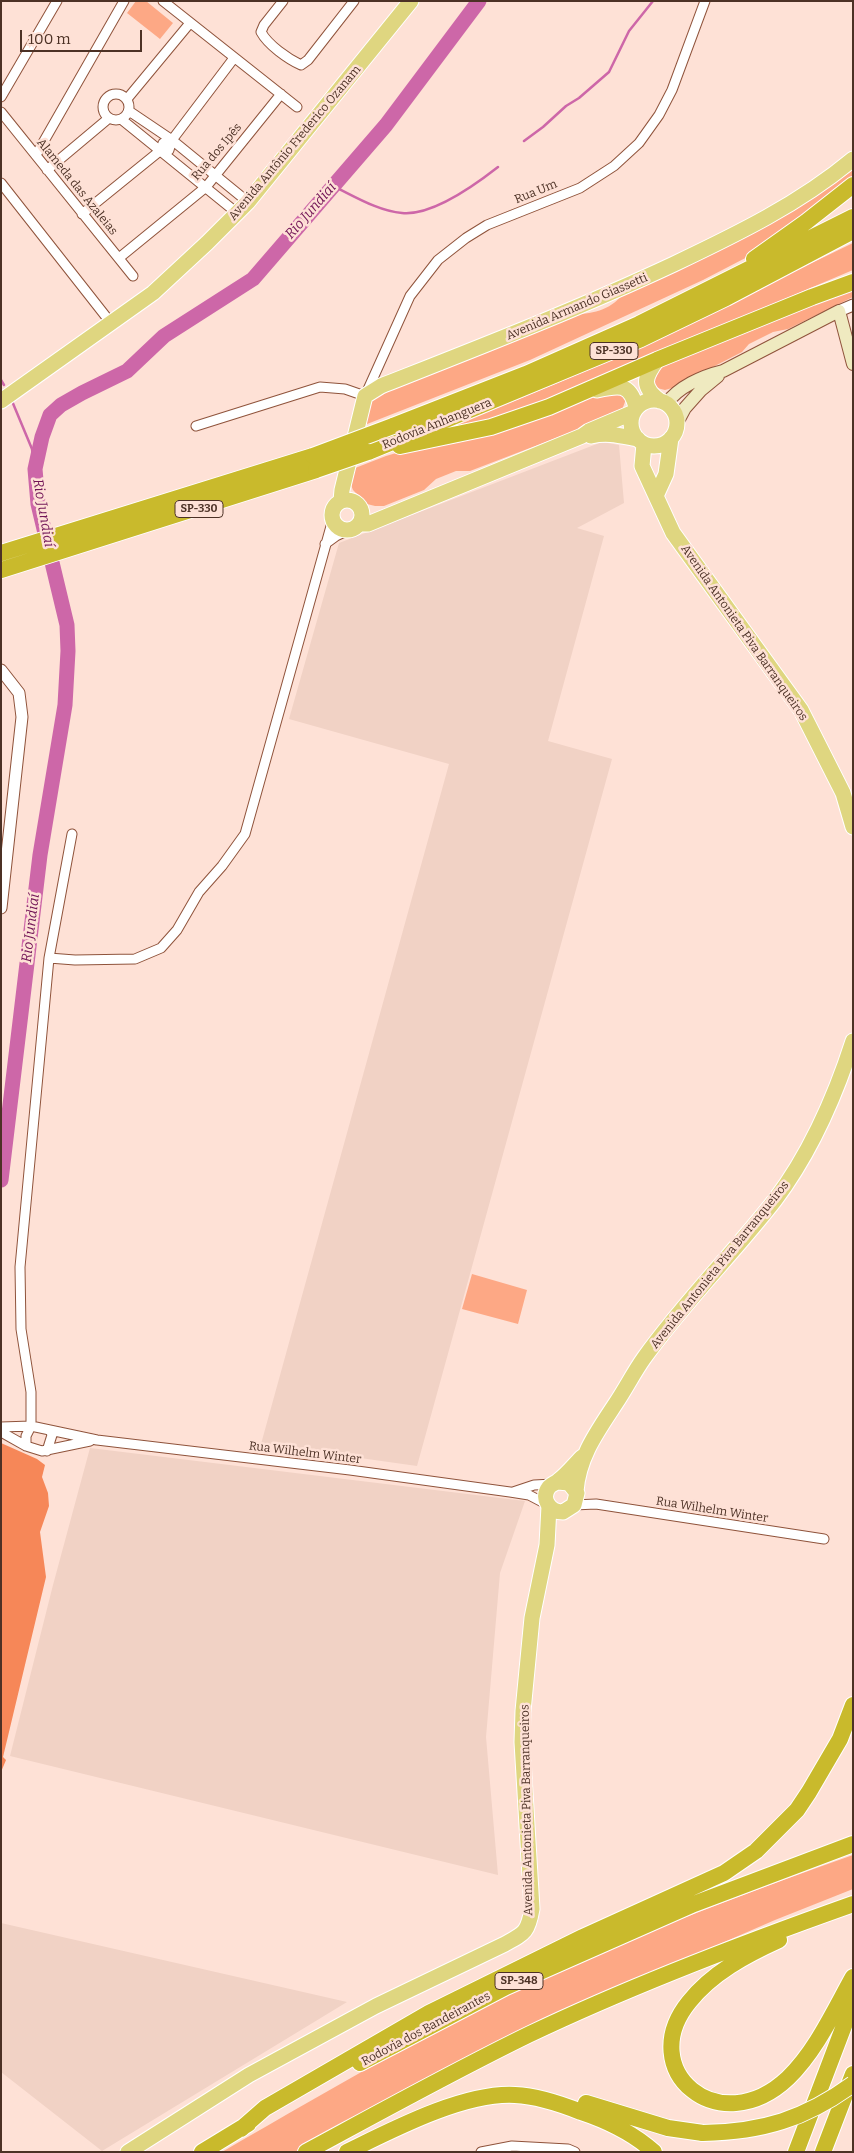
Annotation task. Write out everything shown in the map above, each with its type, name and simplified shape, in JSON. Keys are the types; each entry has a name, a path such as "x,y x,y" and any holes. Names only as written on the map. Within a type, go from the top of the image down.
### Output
{"highway":[{"path":"673,308 756,257 806,222 853,185"},
{"name":"Rodovia Anhanguera","path":"6,560 82,545 314,463 393,426 526,374 673,308 853,217"},
{"name":"Rodovia Anhanguera","path":"6,560 79,528 314,463 368,452 641,339 726,298 853,231"},
{"path":"812,297 853,278"},
{"path":"368,452 432,441 491,427 581,394 598,384 853,282"},
{"path":"240,2129 265,2108 428,2013 582,1937 724,1873 756,1851 784,1824 810,1792 840,1739 853,1705"},
{"name":"Rodovia dos Bandeirantes","path":"202,2152 240,2129 506,1987 694,1904 853,1844"},
{"path":"306,2152 424,2088 530,2034 712,1954 847,1906"},
{"path":"825,1913 790,1935 752,1952 703,1986 688,2003 672,2037 673,2055 680,2077 701,2096 718,2103 737,2104 749,2102 770,2092 788,2078 808,2054 853,1976"},
{"path":"796,2152 853,2002"},
{"path":"823,2152 853,2074"},
{"path":"347,2152 430,2114 463,2103 505,2095 568,2098 668,2128 703,2133 730,2133 778,2124 822,2105 853,2084"},
{"path":"529,2097 567,2106 602,2119 626,2131 654,2152"}],"main road":[{"name":"Avenida Antônio Frederico Ozanam","path":"6,398 153,292 237,213 248,202 404,4"},
{"name":"Avenida Armando Giassetti","path":"365,396 381,386 549,320 744,231 794,202 831,177 853,159"},
{"path":"394,512 352,503 333,510 333,519 339,527 354,527 368,524 582,436 588,431 635,410 645,402 663,402 673,393 710,374 723,370 839,311 853,364"},
{"path":"657,360 647,373 646,382 652,395 671,408 676,422"},
{"path":"656,496 666,474 671,438 676,422 685,408 701,390 723,370"},
{"path":"581,394 605,388 622,387 632,392 635,410 631,426 641,442"},
{"path":"354,527 362,519 352,503 345,478 365,396"},
{"path":"582,436 614,434 658,446 671,438"},
{"name":"Avenida Antonieta Piva Barranqueiros","path":"641,442 642,466 673,533 801,710 843,793 853,827"},
{"name":"Avenida Antonieta Piva Barranqueiros","path":"584,1454 644,1358 776,1199 800,1162 821,1124 839,1082 853,1040"},
{"path":"547,1545 548,1506 546,1493 584,1454"},
{"path":"548,1506 558,1512 568,1511 575,1499 578,1475 584,1454"},
{"path":"555,1483 569,1483 575,1499"},
{"path":"547,1545 575,1499"},
{"name":"Avenida Antonieta Piva Barranqueiros","path":"128,2152 249,2075 376,2006 505,1944 528,1927 532,1909 522,1742 523,1711 532,1618 547,1545"}],"street":[{"path":"1,97 57,1"},
{"path":"36,156 124,1"},
{"path":"164,1 297,107"},
{"path":"282,1 264,25 262,32 265,39 295,62 302,65 308,60 354,1"},
{"name":"Rua Um","path":"365,396 410,296 438,260 466,238 487,225 580,188 614,166 638,143 659,115 672,90 704,1"},
{"path":"190,23 127,99 129,110 172,140 248,202"},
{"path":"82,214 161,150 169,150 172,140 234,58"},
{"path":"109,118 103,108 105,100 116,94 127,99"},
{"name":"Rua dos Ipês","path":"119,258 206,187 281,94"},
{"path":"121,119 129,110"},
{"name":"Alameda das Azaleias","path":"1,112 133,276"},
{"path":"47,170 109,118 121,119 237,213"},
{"path":"1,183 111,323"},
{"path":"839,311 853,305"},
{"path":"196,426 320,387 339,388 365,396"},
{"path":"49,958 75,960 135,959 161,948 177,930 199,892 222,866 245,834 333,519"},
{"path":"326,544 336,536 354,527"},
{"path":"1,670 19,693 22,717 1,908"},
{"path":"26,1446 26,1436 31,1426 31,1392 22,1329 20,1267 49,958 72,834"},
{"path":"1,1427 31,1426 97,1440"},
{"path":"46,1450 52,1436 50,1430"},
{"path":"1,1432 37,1451 97,1440"},
{"name":"Rua Wilhelm Winter","path":"97,1440 350,1470 510,1492 529,1495 548,1506"},
{"name":"Rua Wilhelm Winter","path":"510,1492 534,1485 555,1483"},
{"name":"Rua Wilhelm Winter","path":"575,1499 596,1504 824,1540"},
{"path":"480,2152 512,2146 568,2149 575,2152"}],"shaded area":[{"path":"136,1 146,1 173,23 160,39 127,13"},
{"path":"853,165 853,179 755,253 703,280 530,360 362,426 367,406 374,396 574,314 589,313 603,309 615,302 625,291"},
{"path":"853,243 853,270 503,418 446,430 605,363"},
{"path":"853,288 853,297 788,329 773,332 749,344 742,352 672,388 665,390 653,387 655,369"},
{"path":"619,391 626,399 622,410 616,415 470,471 456,471 436,479 424,490 384,506 367,504 353,490 349,480 350,470 386,456 595,394"},
{"path":"602,442 619,445 624,503 577,528 604,536 548,741 612,759 417,1466 261,1444 449,764 289,719 339,543"},
{"path":"472,1274 527,1290 518,1324 462,1309"},
{"path":"1,1443 37,1459 45,1465 42,1477 48,1493 49,1506 40,1532 46,1577 3,1757 6,1760 1,1772"},
{"path":"90,1448 525,1501 500,1573 486,1737 498,1875 10,1756"},
{"path":"853,1855 853,1889 775,1920 653,1973 362,2115 295,2152 222,2152 401,2050 538,1980 685,1917"},
{"path":"1,1923 347,2002 102,2151 1,2072"}],"waterway":[{"name":"Rio Jundiaí","path":"1,1180 40,855 65,705 68,651 67,625 38,504 35,469 42,437 50,415 61,405 127,371 164,336 253,279 386,125 479,1"},
{"path":"524,141 609,72 629,31 653,1"},
{"path":"333,186 366,203 393,212 414,213 426,210 453,198 498,167"},
{"path":"1,380 4,385"},
{"path":"12,401 32,449 35,469"}]}
